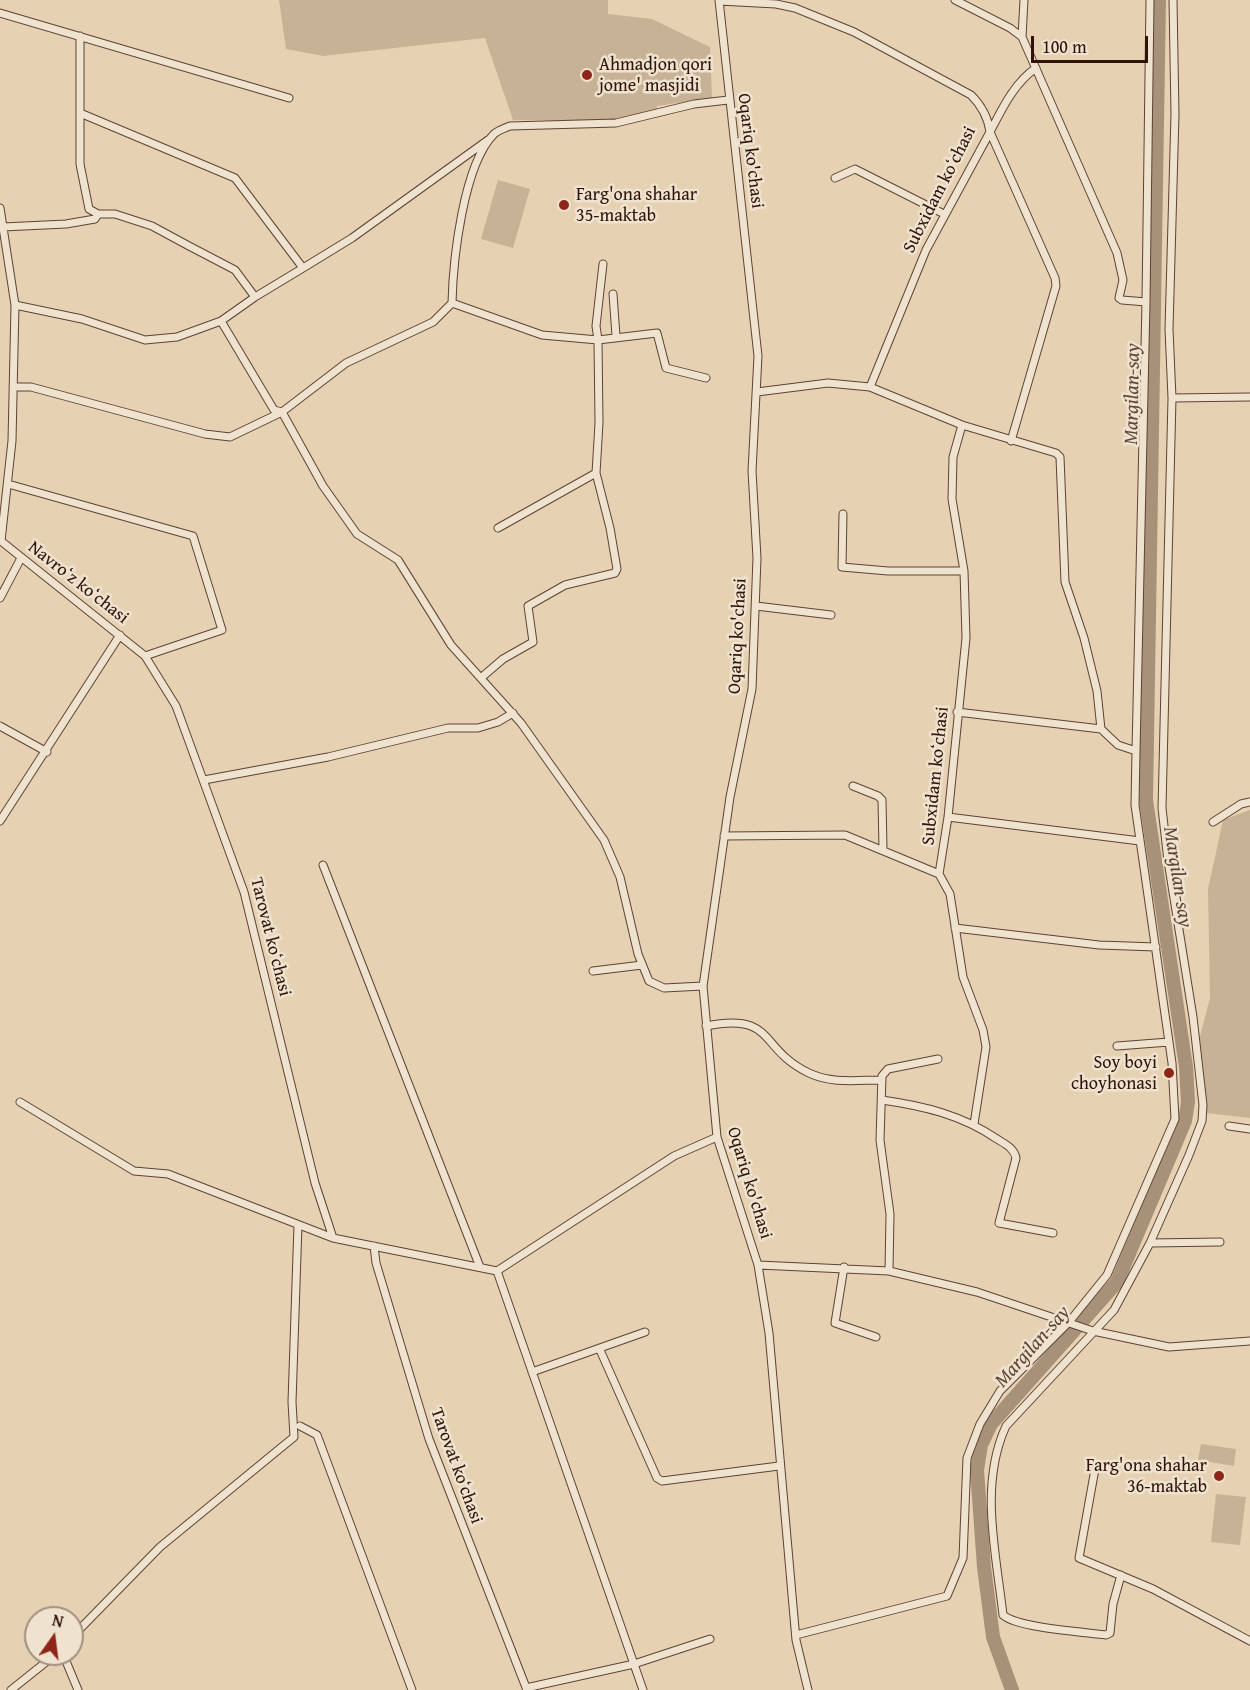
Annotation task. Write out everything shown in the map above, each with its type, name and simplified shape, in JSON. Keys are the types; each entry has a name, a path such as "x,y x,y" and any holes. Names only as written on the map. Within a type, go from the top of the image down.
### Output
{"street":[{"path":"955,0 1022,37"},
{"path":"1024,0 1022,37 1117,253 1123,280 1119,297 1122,300 1146,302"},
{"path":"796,1635 947,1596 963,1558 967,1458 980,1424 1000,1391 1069,1322 1107,1275 1175,1119 1169,1042 1135,805 1150,0"},
{"path":"1121,1575 1113,1604 1110,1633 1106,1635 1040,1626 1008,1618 1004,1615 990,1478 996,1449 1006,1426 1114,1310 1150,1243 1202,1121 1203,1106 1193,1017 1168,861 1162,808 1172,398 1169,328 1175,114 1173,0"},
{"name":"Oqariq ko'chasi","path":"719,1 728,100 758,356 752,471 757,558 752,688 724,836 703,986 717,1137 758,1265 769,1333 779,1466 796,1635 808,1690"},
{"name":"Subxidam koʻchasi","path":"719,1 785,5 854,32 971,95 980,104 989,123 990,132 944,214 912,280 870,387"},
{"path":"0,13 289,98"},
{"path":"80,36 80,164 89,209 98,214 115,214 143,223 235,270 255,297"},
{"path":"1011,441 1056,286 1056,278 990,132 1006,100 1027,74 1036,68"},
{"path":"13,387 31,387 223,438 282,412 346,363 433,322 452,303 453,258 468,187 495,133 510,126 616,123 694,104 728,100"},
{"path":"80,113 236,178 303,268"},
{"path":"15,305 82,319 145,340 177,337 221,321 255,297 352,238 465,154 492,137"},
{"path":"835,178 855,169 944,214"},
{"name":"Navroʻz koʻchasi","path":"0,208 15,305 8,484 0,540 145,656"},
{"path":"3,227 66,224 95,219 98,214"},
{"path":"482,677 503,659 532,642 528,606 565,585 615,573 617,569 610,528 596,473 599,423 596,326 603,264"},
{"path":"613,294 616,336"},
{"path":"452,303 542,335 598,340 616,336 657,333 666,368 706,378"},
{"path":"221,321 261,390 274,410 282,412 323,486 357,534 398,560 451,645 513,713 610,849 642,965 654,985 664,988 703,986"},
{"path":"757,392 828,382 870,387 962,426 1056,453 1062,463 1065,582 1084,638 1097,692 1101,729"},
{"path":"1172,398 1250,398"},
{"name":"Subxidam koʻchasi","path":"939,874 948,817 966,638 964,571 952,499 953,457 962,426"},
{"path":"498,528 596,473"},
{"path":"8,484 193,536 222,630 145,656"},
{"path":"843,514 842,567 888,571 964,571"},
{"path":"0,598 21,558"},
{"path":"756,606 831,615"},
{"path":"0,821 47,752 120,634"},
{"name":"Tarovat koʻchasi","path":"145,656 176,706 244,892 315,1183 333,1238"},
{"path":"957,712 1101,729 1118,745 1136,750"},
{"path":"204,780 328,757 448,728 478,728 498,723 513,713"},
{"path":"0,726 47,752"},
{"path":"853,786 878,796 882,800 883,849"},
{"path":"1213,822 1241,804 1250,802"},
{"path":"948,817 1140,841"},
{"path":"724,836 845,835 939,874 950,894 963,977 983,1030 986,1047 974,1124"},
{"path":"323,865 480,1267"},
{"path":"955,928 1099,945 1156,947"},
{"path":"593,971 642,965"},
{"path":"706,1026 727,1022 753,1025 789,1060 824,1079 882,1080"},
{"path":"1117,1046 1169,1042"},
{"path":"889,1271 890,1214 880,1140 882,1080 886,1070 938,1059"},
{"path":"882,1100 943,1112 974,1124 1016,1154 999,1223 1053,1233"},
{"path":"20,1102 134,1171 168,1174 333,1238 497,1271 674,1156 717,1137"},
{"path":"1228,1126 1250,1130"},
{"path":"84,1625 160,1547 294,1437 292,1402 298,1225"},
{"path":"1150,1243 1220,1242"},
{"name":"Tarovat koʻchasi","path":"374,1246 376,1263 429,1439 526,1689"},
{"name":"Oqariq ko'chasi","path":"758,1265 844,1267 889,1271 977,1292 1093,1331 1169,1347 1250,1341"},
{"path":"844,1267 835,1323 876,1336"},
{"path":"497,1271 643,1690"},
{"path":"532,1372 600,1350 645,1332"},
{"path":"600,1350 657,1478 662,1481 779,1466"},
{"path":"300,1426 317,1435 412,1690"},
{"path":"1095,1469 1078,1556 1082,1560 1121,1575 1250,1641"},
{"path":"526,1689 634,1664 710,1639"},
{"path":"10,1690 41,1666"},
{"path":"68,1666 78,1690"}],"shaded area":[{"path":"279,0 608,0 608,14 652,19 710,47 712,98 657,106 657,110 603,121 513,120 485,38 323,56 286,49"},
{"path":"498,180 530,189 513,248 481,239"},
{"path":"1250,810 1250,1118 1206,1113 1199,1040 1210,998 1208,889 1223,820"},
{"path":"1201,1444 1236,1449 1234,1466 1198,1460"},
{"path":"1216,1494 1246,1497 1240,1545 1211,1542"}],"waterway":[{"name":"Margilan-say","path":"1012,1690 993,1637 984,1567 977,1470 981,1445 991,1424 1117,1282 1185,1121 1188,1102 1186,1067 1146,800 1159,0"}],"place":[{"name":"Ahmadjon qori jome' masjidi","path":"587,75"},
{"name":"Farg'ona shahar 35-maktab","path":"564,205"},
{"name":"Soy boyi choyhonasi","path":"1169,1073"},
{"name":"Farg'ona shahar 36-maktab","path":"1219,1476"}]}
